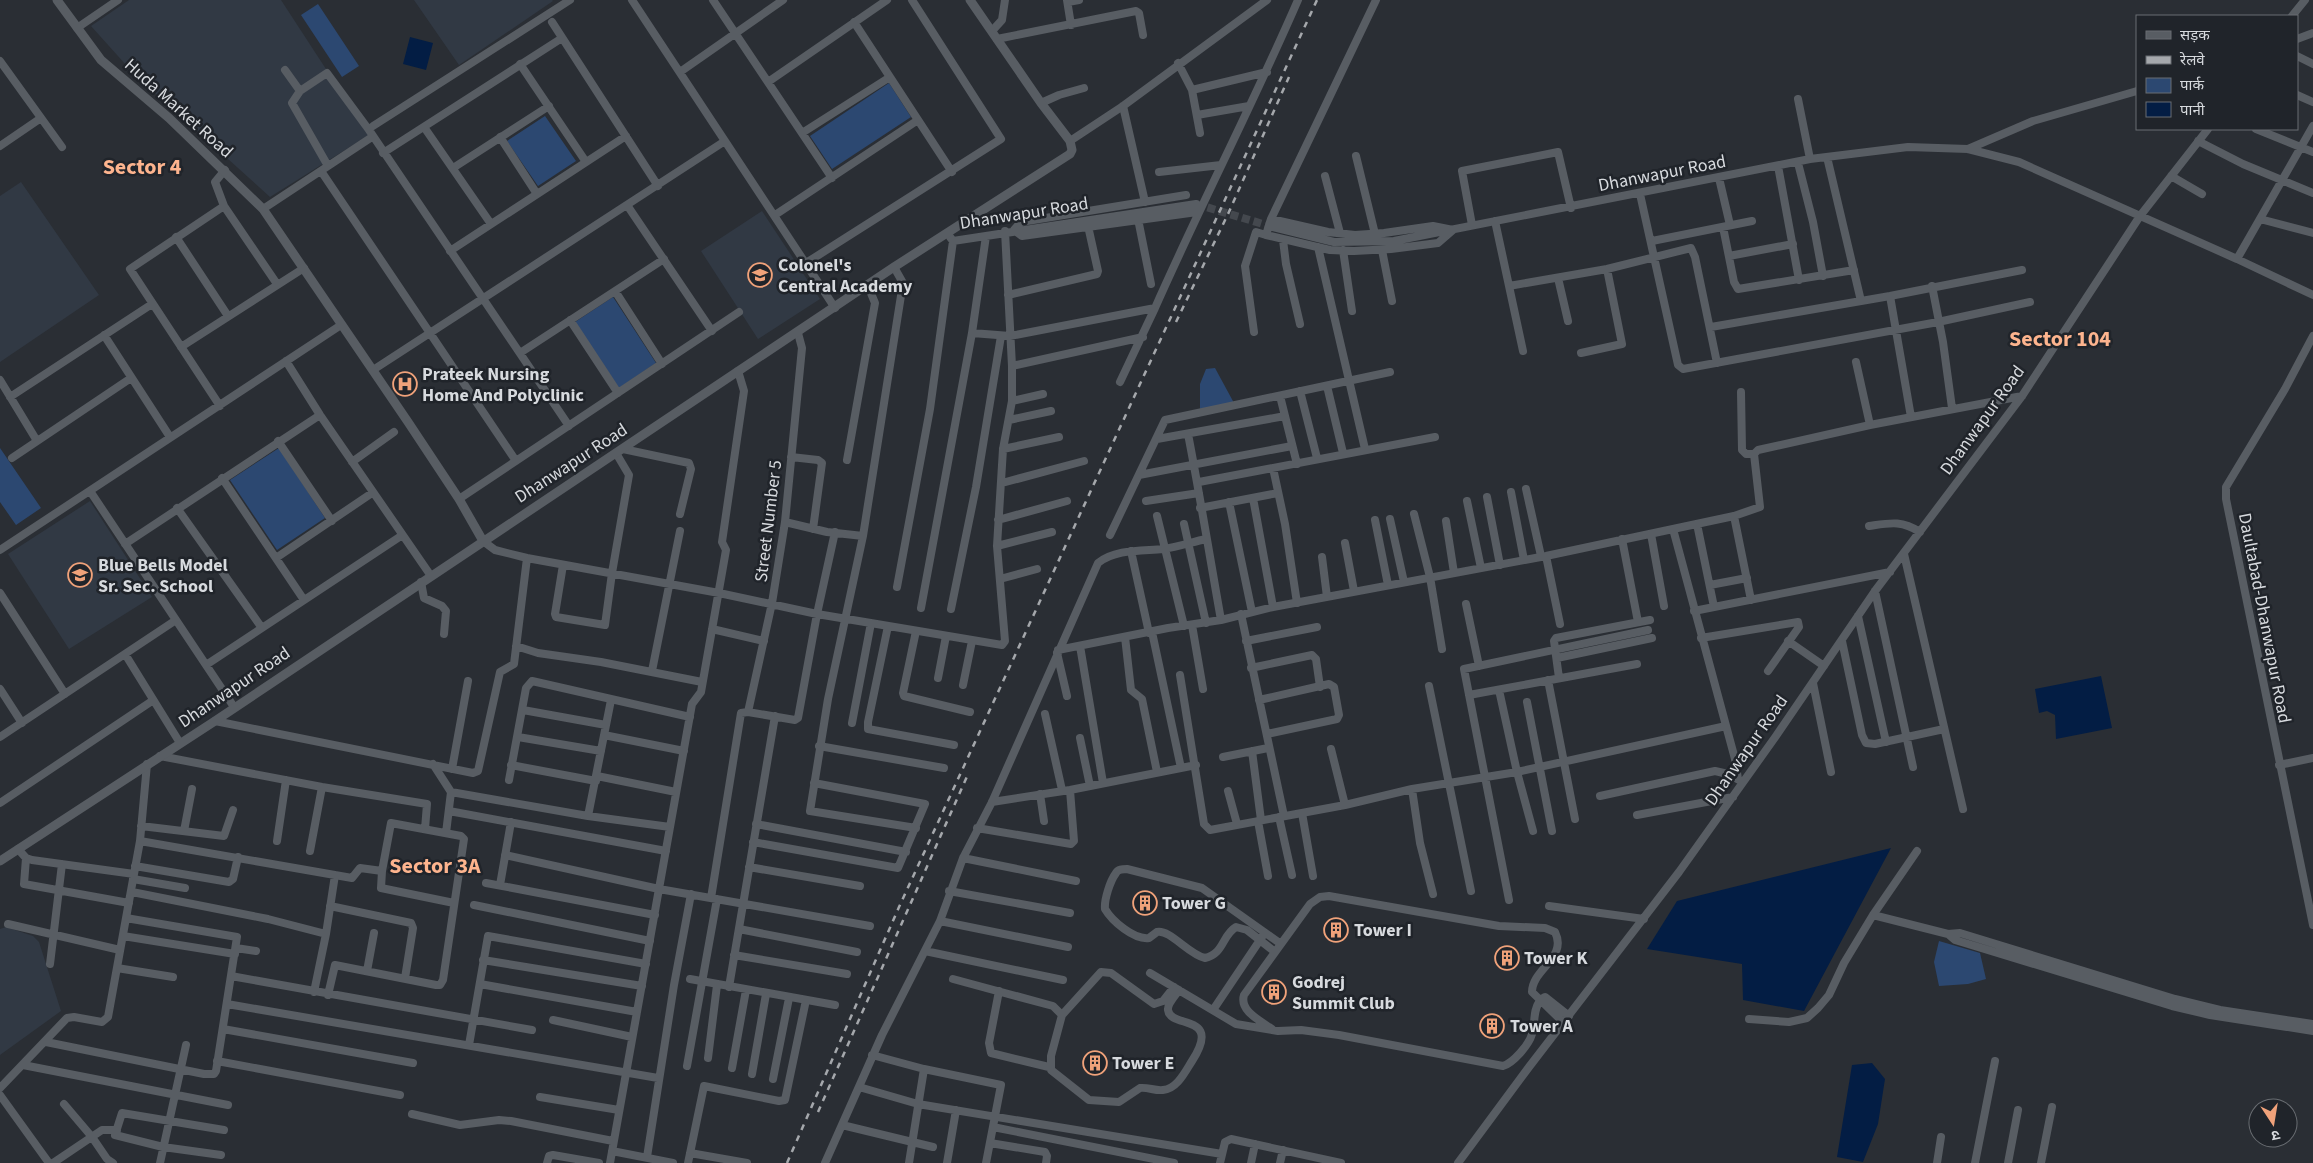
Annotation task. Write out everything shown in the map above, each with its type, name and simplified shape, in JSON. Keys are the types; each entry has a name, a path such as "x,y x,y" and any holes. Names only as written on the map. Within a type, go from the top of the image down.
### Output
{"street":[{"name":"Huda Market Road","path":"57,0 101,60 225,170 263,209 459,499 484,541"},
{"path":"77,28 118,0"},
{"path":"373,126 570,0"},
{"path":"632,0 835,308"},
{"path":"713,0 832,178"},
{"path":"680,72 783,0"},
{"path":"768,82 887,0"},
{"path":"806,263 1000,141 1001,137 912,0"},
{"path":"897,587 930,409 950,237 1070,154 1072,150 1070,141 1041,104 970,0"},
{"path":"994,35 1002,20 1005,0"},
{"path":"1071,25 1067,1 1079,0"},
{"path":"1070,141 1123,106 1178,63 1267,0"},
{"path":"1120,382 1155,308 1197,208 1221,165 1267,72 1298,0"},
{"path":"1266,235 1376,0"},
{"path":"2293,15 2305,0"},
{"path":"994,35 1071,25 1136,11 1139,14 1143,35"},
{"path":"552,22 658,186"},
{"path":"854,22 952,172"},
{"path":"2298,39 2313,33"},
{"path":"383,153 562,38"},
{"path":"2298,56 2313,64"},
{"path":"0,61 62,147"},
{"path":"1178,63 1192,90 1200,133"},
{"path":"520,64 586,162"},
{"path":"285,70 300,91"},
{"path":"1192,90 1267,72"},
{"path":"516,461 431,334 325,168 292,104 300,91 324,74 330,74 569,426"},
{"path":"802,133 890,77"},
{"path":"1041,104 1059,95 1084,88"},
{"path":"1968,149 2033,121 2136,90"},
{"path":"2298,95 2313,102"},
{"path":"1798,99 1810,159"},
{"path":"453,168 548,106"},
{"path":"1123,106 1145,202"},
{"path":"1197,115 1249,106"},
{"path":"0,146 41,118"},
{"path":"775,216 918,120"},
{"path":"2237,259 2313,126"},
{"path":"424,127 491,224"},
{"path":"2207,130 2140,216 2313,295"},
{"path":"2258,130 2301,149 2313,152"},
{"path":"450,250 626,136"},
{"path":"263,209 372,137"},
{"path":"500,138 537,194"},
{"path":"373,370 726,141"},
{"path":"2198,141 2282,181 2313,193"},
{"name":"Dhanwapur Road","path":"1272,223 1334,242 1394,241 1571,208 1798,163 1810,159 1908,147 1968,149 2019,162 2140,216 2022,396 1876,591 1813,683 1740,780 1733,797 1644,919 1458,1163"},
{"path":"1472,225 1462,171 1558,152 1571,208"},
{"path":"1356,156 1375,234"},
{"path":"1827,157 1861,301"},
{"path":"1798,163 1813,222 1823,276"},
{"path":"1159,172 1221,165"},
{"path":"1778,166 1800,280"},
{"path":"225,170 215,182 224,206 277,284"},
{"path":"1325,176 1340,233"},
{"path":"2171,176 2202,194"},
{"path":"1719,178 1729,256 1734,282 1738,289 1854,270"},
{"path":"1640,194 1656,256 1678,365 1689,369 1938,322 2030,302"},
{"path":"1009,230 1021,222 1186,195"},
{"path":"628,205 712,330"},
{"path":"220,406 130,269 224,206"},
{"path":"1009,230 1022,236 1138,219 1197,208"},
{"name":"Dhanwapur Road","path":"0,861 214,721 894,268 950,237 986,236 1009,230 1197,208"},
{"path":"1138,219 1151,284"},
{"path":"2260,219 2313,233"},
{"path":"1495,221 1523,351"},
{"path":"1652,241 1752,221"},
{"path":"1272,223 1340,233 1375,234 1433,226 1453,230"},
{"path":"1008,295 1097,274 1098,271 1088,226"},
{"path":"484,541 499,552 526,558 719,593 816,614 1000,646 1005,643 997,546 998,520 1003,449 1012,402 1008,295 1009,230"},
{"path":"1254,332 1245,266 1256,232 1318,247 1343,250 1382,250 1438,243 1453,230"},
{"path":"921,608 972,332 986,236"},
{"path":"176,237 228,316"},
{"path":"1283,240 1286,264 1300,324"},
{"path":"1729,256 1793,244"},
{"path":"1318,247 1365,449"},
{"path":"1509,286 1607,269 1691,248 1695,257 1711,327 1717,363"},
{"path":"1343,250 1352,310"},
{"path":"1382,250 1392,301"},
{"path":"520,353 664,259"},
{"path":"181,347 304,268"},
{"path":"894,268 903,283 863,536 844,618 810,811 916,828"},
{"path":"1581,352 1622,344 1607,269"},
{"path":"1711,327 1890,296 1932,286 2022,270"},
{"path":"1558,278 1568,321"},
{"path":"847,460 874,303 868,286"},
{"path":"1932,286 1952,408"},
{"path":"615,291 662,364"},
{"path":"1890,296 1911,417"},
{"path":"10,397 152,304"},
{"path":"972,332 1010,336 1155,308"},
{"path":"459,499 739,312"},
{"path":"570,320 618,393"},
{"path":"0,550 220,406 341,324"},
{"name":"Street Number 5","path":"714,898 741,713 748,712 772,604 785,522 802,348 798,333"},
{"path":"104,335 170,437"},
{"path":"951,609 976,487 1001,336"},
{"name":"Daultabad-Dhanwapur Road","path":"2313,336 2286,389 2226,487 2226,499 2313,925"},
{"path":"1012,366 1142,337"},
{"path":"286,361 372,493 431,576"},
{"path":"1856,362 1870,424"},
{"path":"610,1163 692,704 699,696 726,550 722,542 744,391 738,371"},
{"path":"1110,535 1165,420 1390,372"},
{"path":"12,458 131,378"},
{"path":"0,380 36,441"},
{"path":"1327,386 1343,453"},
{"path":"1300,392 1316,458"},
{"path":"1742,392 1742,450 1746,454 1754,454 1765,448 1870,424 2022,396"},
{"path":"1012,402 1043,394"},
{"path":"1280,396 1296,464"},
{"path":"1010,420 1051,411"},
{"path":"125,544 222,478 320,415"},
{"path":"1157,439 1285,416"},
{"path":"352,462 394,432"},
{"path":"1188,434 1199,482 1200,508 1221,620"},
{"path":"1003,449 1059,436"},
{"path":"1199,482 1296,464 1316,458 1435,437"},
{"path":"278,441 332,521"},
{"path":"1139,475 1194,463 1292,446"},
{"path":"620,451 689,463 690,468 680,514"},
{"path":"563,565 555,614 558,619 605,625 629,474 620,451"},
{"path":"1057,652 1124,637 1221,620 1241,614 1354,591 1500,565 1734,516 1760,507 1754,454"},
{"path":"791,457 818,460 822,463 813,529"},
{"path":"1002,483 1084,462"},
{"path":"1273,468 1297,604"},
{"path":"222,478 304,600"},
{"path":"1526,489 1560,624"},
{"path":"90,491 234,707"},
{"path":"1511,492 1524,560"},
{"path":"276,558 372,493"},
{"path":"1146,501 1199,493"},
{"path":"1200,508 1278,493"},
{"path":"1253,498 1273,608"},
{"path":"1487,498 1500,565"},
{"path":"998,520 1068,501"},
{"path":"1229,502 1252,612"},
{"path":"1467,502 1481,568"},
{"path":"177,508 262,628"},
{"path":"1414,514 1430,578 1442,649"},
{"path":"1157,516 1188,625 1203,689"},
{"path":"1734,516 1751,600"},
{"path":"1390,519 1404,582"},
{"path":"1376,520 1388,585"},
{"path":"1446,521 1454,573"},
{"path":"785,522 813,529 863,536"},
{"path":"1869,526 1899,523 1907,524 1920,532"},
{"path":"1184,524 1206,623"},
{"path":"1697,524 1714,608"},
{"path":"1673,529 1740,780"},
{"path":"652,671 680,531"},
{"path":"748,712 795,720 798,718 816,614 835,532"},
{"path":"997,546 1052,532"},
{"path":"1651,534 1664,606"},
{"path":"206,665 402,536"},
{"path":"825,1163 872,1055 940,921 949,891 963,858 992,802 1098,563 1108,557 1131,551 1165,548 1206,539"},
{"path":"1622,540 1638,622"},
{"path":"1345,543 1354,591"},
{"path":"1131,551 1180,768"},
{"path":"1904,554 1963,809"},
{"path":"214,721 473,773 481,768 500,672 514,664 526,558"},
{"path":"1322,558 1327,597"},
{"path":"1000,579 1037,569"},
{"path":"1694,611 1890,572"},
{"path":"1710,585 1747,578"},
{"path":"421,582 424,598 442,606 446,610 444,634"},
{"path":"1876,591 1913,767"},
{"path":"0,593 65,694"},
{"path":"1466,604 1479,666"},
{"path":"0,610 8,605"},
{"path":"1241,614 1251,668 1267,734 1292,875"},
{"path":"1858,616 1886,742"},
{"path":"0,737 176,620"},
{"path":"1559,678 1555,648 1556,638 1650,620"},
{"path":"1701,638 1798,622 1799,627 1768,671"},
{"path":"852,723 871,623"},
{"path":"888,626 868,729 954,745"},
{"path":"1246,641 1317,627"},
{"path":"712,630 764,641"},
{"path":"916,630 902,693 904,696 970,712"},
{"path":"1509,900 1464,669 1555,648 1648,630"},
{"path":"938,678 946,636"},
{"path":"1124,637 1131,690 1142,699 1157,772"},
{"path":"1557,658 1652,638"},
{"path":"963,685 972,641"},
{"path":"1788,641 1824,666"},
{"path":"1842,641 1864,740 1869,744 1886,742 1944,729"},
{"path":"516,646 538,653 652,671 702,682"},
{"path":"1080,646 1104,783"},
{"path":"1057,652 1067,696"},
{"path":"125,654 152,701 180,743"},
{"path":"1251,668 1312,654 1316,658 1320,687"},
{"path":"1469,695 1637,664"},
{"path":"1180,674 1205,827 1214,830 1237,824 1345,805 1412,789 1517,772 1696,731 1726,726"},
{"path":"1548,680 1575,819"},
{"path":"452,769 468,681"},
{"path":"509,780 527,685 532,681 690,717"},
{"path":"1813,683 1831,772"},
{"path":"1259,700 1329,684 1334,687 1339,718 1267,734"},
{"path":"1429,686 1471,891"},
{"path":"0,689 22,723"},
{"path":"1500,690 1517,772 1533,830"},
{"path":"588,816 611,700"},
{"path":"0,802 152,701"},
{"path":"1527,702 1552,832"},
{"path":"522,710 606,725"},
{"path":"977,828 1069,844 1074,841 1066,790 1045,714"},
{"path":"729,987 774,716"},
{"path":"604,735 684,750"},
{"path":"518,737 601,752"},
{"path":"1080,738 1090,786"},
{"path":"820,746 944,768"},
{"path":"1223,757 1268,748"},
{"path":"1331,749 1345,805"},
{"path":"1252,751 1268,876"},
{"path":"160,756 322,787 427,804 425,829"},
{"path":"2280,766 2313,758"},
{"path":"0,1088 67,1018 106,1020 132,892 140,841 147,764"},
{"path":"433,764 451,792 446,833"},
{"path":"512,765 676,792"},
{"path":"992,802 1090,786 1196,765"},
{"path":"1600,796 1715,771 1728,774 1740,780"},
{"path":"277,841 286,780"},
{"path":"753,842 896,869 900,865 925,804 814,783"},
{"path":"310,851 322,787"},
{"path":"184,832 192,789"},
{"path":"1412,789 1420,843 1433,894"},
{"path":"1228,791 1237,824"},
{"path":"451,792 588,816 670,827"},
{"path":"1040,794 1044,821"},
{"path":"1636,814 1733,797"},
{"path":"141,826 224,836 227,834 232,810"},
{"path":"449,811 666,851"},
{"path":"1302,813 1313,876"},
{"path":"500,886 511,822"},
{"path":"328,995 335,966 436,985 442,984 464,841 461,836 391,823 380,884 383,890 454,903"},
{"path":"756,824 906,852"},
{"path":"140,841 352,878 358,870 364,867 382,871"},
{"path":"18,849 26,858 62,864 229,882 232,879 238,857"},
{"path":"1749,1019 1789,1022 1807,1018 1812,1013 1829,995 1844,963 1873,915 1917,851"},
{"path":"505,856 659,888 870,926"},
{"path":"26,858 24,884 129,903"},
{"path":"963,858 1076,881"},
{"path":"50,964 55,935 62,864"},
{"path":"749,867 860,886"},
{"path":"1276,952 1242,927 1236,927 1229,934 1217,953 1205,958 1191,953 1166,932 1157,932 1149,938 1141,938 1121,926 1105,909 1105,903 1114,875 1120,870 1127,868 1202,888 1281,944"},
{"path":"134,873 185,888"},
{"path":"314,992 326,934 335,875"},
{"path":"486,882 655,915"},
{"path":"949,891 1070,913"},
{"path":"132,892 268,918 326,934"},
{"path":"647,1157 658,1078 691,894"},
{"path":"1272,1030 1245,1008 1242,998 1310,904 1320,897 1329,896 1499,926 1545,928 1554,932 1558,946 1554,956 1532,987 1533,994 1564,1023"},
{"path":"687,1066 703,983 714,898"},
{"path":"474,904 650,941"},
{"path":"330,906 411,923 412,928 405,978"},
{"path":"1549,906 1644,919"},
{"path":"1873,915 1948,934 1960,933 2086,976 2210,1015 2313,1031"},
{"path":"46,1042 209,1075 216,1071 238,940 234,936 126,918"},
{"path":"940,921 1068,946"},
{"path":"8,924 120,950"},
{"path":"739,929 857,952"},
{"path":"1213,1010 1265,932"},
{"path":"367,971 374,933"},
{"path":"469,1045 487,938 491,935 646,964"},
{"path":"123,936 236,951 256,951"},
{"path":"925,951 1063,980"},
{"path":"734,955 847,974"},
{"path":"483,960 642,986"},
{"path":"117,968 173,977"},
{"path":"1101,972 1110,973 1154,1004 1163,1001 1176,988 1168,1006 1168,1011 1171,1015 1196,1027 1203,1040 1200,1049 1180,1080 1169,1088 1162,1091 1140,1088 1119,1102 1089,1100 1053,1072 1050,1067 1062,1015 1101,972"},
{"path":"1150,973 1236,1024 1272,1030 1301,1030 1339,1035 1503,1066 1512,1060 1529,1040 1533,1028 1534,1011 1540,1000 1545,997 1569,1016"},
{"path":"231,976 328,995 532,1030"},
{"path":"2086,976 2220,1010 2313,1024"},
{"path":"690,979 703,983 835,1005"},
{"path":"952,979 1053,1006 1062,1015"},
{"path":"480,984 637,1012"},
{"path":"708,1058 717,985"},
{"path":"732,1068 746,990"},
{"path":"999,991 989,1043 991,1053 1050,1067"},
{"path":"752,1074 766,994"},
{"path":"773,1079 789,998"},
{"path":"688,1163 704,1086 779,1101 784,1100 806,1000"},
{"path":"227,1004 658,1078"},
{"path":"553,1020 632,1037"},
{"path":"223,1029 413,1063"},
{"path":"160,1163 186,1045"},
{"path":"872,1055 970,1080 1000,1084 1002,1089 986,1163"},
{"path":"218,1061 400,1094"},
{"path":"1975,1163 1995,1061"},
{"path":"24,1065 174,1096 228,1105"},
{"path":"909,1163 914,1142 924,1069"},
{"path":"859,1087 918,1104 996,1115 1222,1154"},
{"path":"0,1095 49,1163"},
{"path":"540,1097 619,1110"},
{"path":"64,1104 112,1163"},
{"path":"2042,1163 2052,1107"},
{"path":"947,1163 956,1110"},
{"path":"2008,1163 2018,1110"},
{"path":"221,1155 163,1147 116,1136 122,1113 224,1130"},
{"path":"412,1114 460,1125 499,1120 511,1121 613,1141"},
{"path":"842,1125 933,1147"},
{"path":"993,1127 1174,1163"},
{"path":"53,1163 102,1130 117,1130"},
{"path":"1937,1163 1941,1137"},
{"path":"1220,1163 1223,1146 1228,1140 1283,1150 1312,1160 1341,1163"},
{"path":"990,1143 1045,1152 1048,1156 1048,1163"},
{"path":"1251,1163 1255,1144"},
{"path":"1280,1163 1283,1150"},
{"path":"612,1151 673,1163"},
{"path":"690,1153 747,1163"},
{"path":"547,1163 549,1156 553,1155 599,1163"}],"shaded area":[{"path":"129,0 281,0 369,135 270,197 135,75 91,26"},
{"path":"414,0 552,0 553,1 459,65"},
{"path":"21,182 99,295 0,362 0,196"},
{"name":"Colonel's Central Academy","path":"762,211 820,299 758,339 701,251"},
{"name":"Blue Bells Model Sr. Sec. School","path":"90,501 152,597 69,649 8,554"},
{"path":"6,927 33,936 39,942 61,1011 0,1055 0,929"}],"green space":[{"path":"318,4 359,66 342,77 301,15"},
{"path":"889,83 911,117 832,169 810,136"},
{"path":"545,116 576,161 538,186 507,141"},
{"path":"613,297 656,363 619,388 575,322"},
{"path":"1215,368 1234,403 1200,409 1200,384 1206,369"},
{"path":"0,448 41,508 16,525 0,502"},
{"path":"279,448 325,518 277,550 230,480"},
{"path":"1939,941 1980,953 1986,979 1968,984 1939,986 1934,962"}],"water":[{"path":"410,37 433,43 426,70 403,64"},
{"path":"2101,676 2112,728 2056,739 2055,715 2047,711 2039,713 2035,689"},
{"path":"1891,848 1804,1011 1743,1000 1742,964 1647,949 1677,901"},
{"path":"1872,1063 1885,1079 1878,1124 1863,1162 1837,1157 1852,1065"}],"tunnel":[{"path":"1196,204 1273,227"}],"railway":[{"path":"787,1163 899,907 1317,0"},
{"path":"1176,322 1228,214 1289,77"},
{"path":"818,1112 969,772"}],"place":[{"name":"Colonel's Central Academy","path":"760,275"},
{"name":"Prateek Nursing Home And Polyclinic","path":"405,384"},
{"name":"Blue Bells Model Sr. Sec. School","path":"80,575"},
{"name":"Tower G","path":"1145,903"},
{"name":"Tower I","path":"1336,930"},
{"name":"Tower K","path":"1507,958"},
{"name":"Godrej Summit Club","path":"1274,992"},
{"name":"Tower A","path":"1492,1026"},
{"name":"Tower E","path":"1095,1063"}],"district":[{"name":"Sector 4","path":"142,166"},
{"name":"Sector 104","path":"2060,338"},
{"name":"Sector 3A","path":"435,865"}]}
